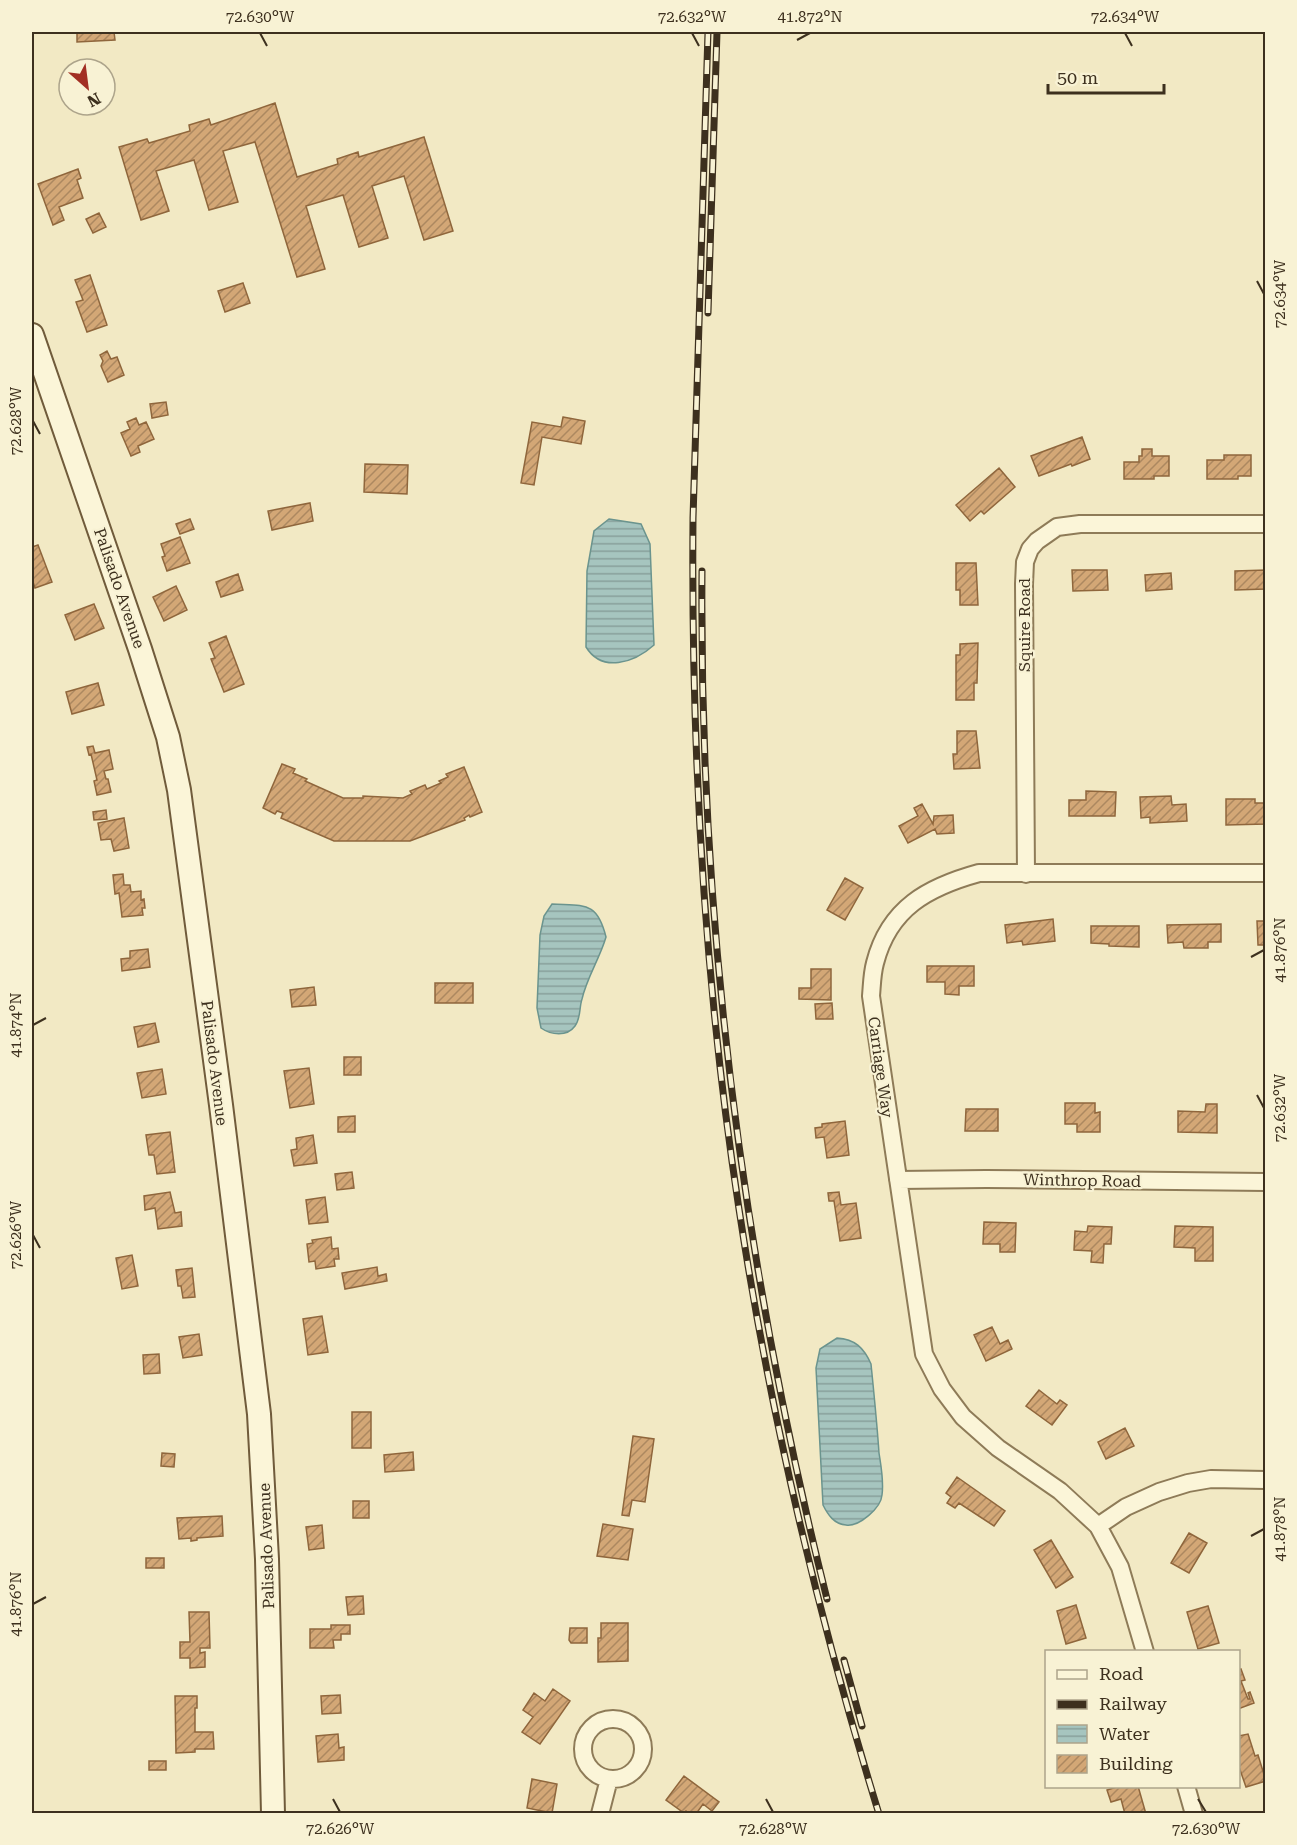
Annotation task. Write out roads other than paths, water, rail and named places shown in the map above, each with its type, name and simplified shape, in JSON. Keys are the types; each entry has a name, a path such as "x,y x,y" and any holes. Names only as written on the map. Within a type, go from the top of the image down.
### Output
{"main road":[{"name":"Palisado Avenue","path":"32,335 140,649 168,738 179,790 259,1414 267,1559 273,1814"}],"street":[{"name":"Squire Road","path":"1026,874 1024,584 1025,562 1030,549 1057,526 1266,524"},
{"name":"Carriage Way","path":"1144,1650 1120,1568 1098,1526 1060,1491 999,1448 963,1417 942,1389 924,1354 871,996 874,965 890,926 906,908 923,894 952,880 979,873 1266,873"},
{"name":"Winthrop Road","path":"898,1180 1266,1182"},
{"path":"1098,1526 1126,1507 1159,1492 1188,1483 1211,1479 1266,1480"},
{"path":"600,1814 609,1779"},
{"path":"1187,1788 1194,1814"}],"water":[{"path":"609,519 641,524 650,544 654,645 637,657 609,663 593,655 586,647 587,571 594,531"},
{"path":"552,904 581,906 594,911 606,937 584,991 577,1023 572,1030 559,1034 541,1028 537,1008 540,935 544,916"},
{"path":"837,1338 849,1340 858,1345 871,1364 882,1479 881,1500 874,1511 863,1520 851,1525 835,1521 823,1505 816,1368 820,1349"}],"railway":[{"path":"708,32 693,518 693,605 697,778 717,1037 739,1209 765,1362 816,1590 879,1814"},
{"path":"708,313 717,32"},
{"path":"702,571 703,701 708,830 718,960 732,1089 750,1218 772,1346 797,1473 827,1599"},
{"path":"844,1660 862,1726"}]}
